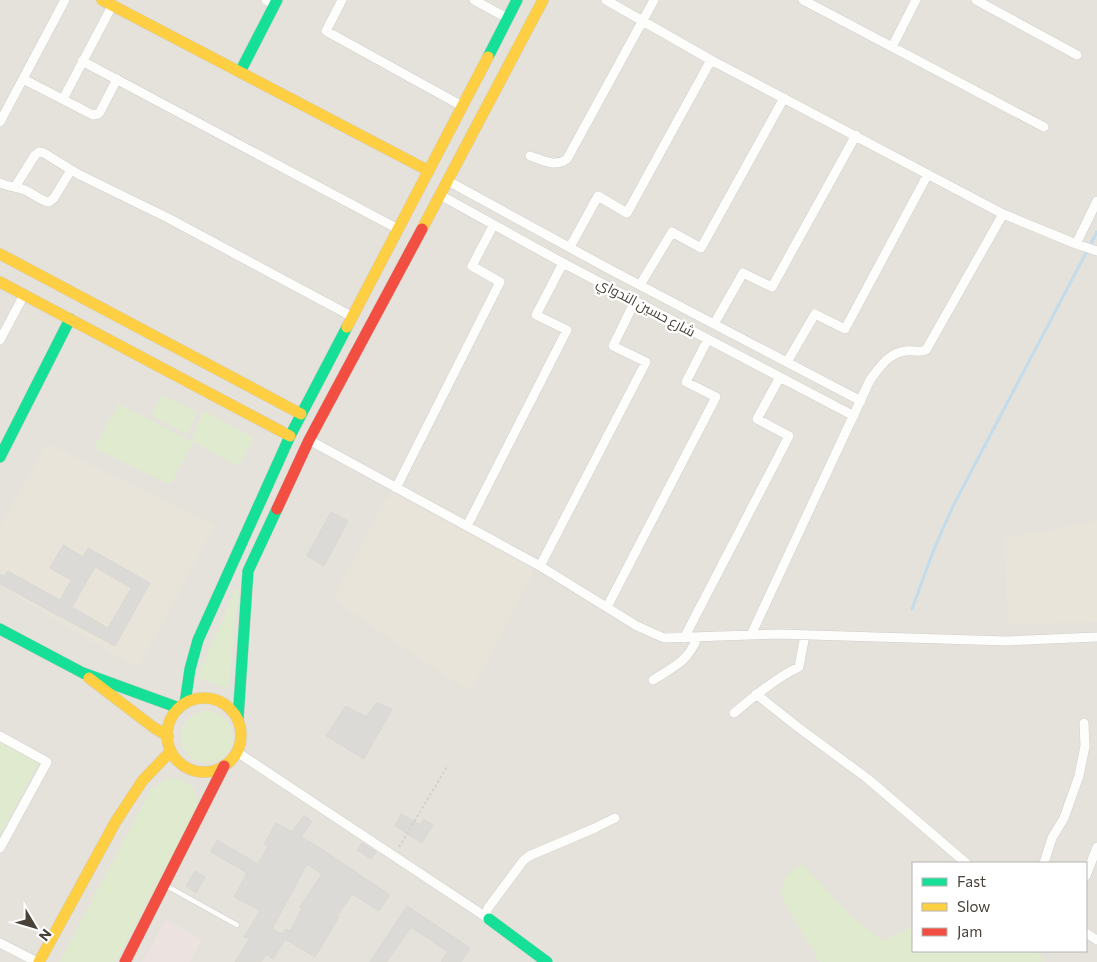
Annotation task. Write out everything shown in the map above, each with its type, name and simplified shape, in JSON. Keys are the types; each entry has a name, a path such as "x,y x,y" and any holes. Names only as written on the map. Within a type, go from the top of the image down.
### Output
{"main road":[{"path":"224,766 209,771 194,770 180,763 171,751 168,736 170,721 182,706 198,640 290,436 516,0"},
{"path":"124,962 224,766 236,752 241,741 238,719 248,571 309,440 543,0"},
{"path":"240,72 273,2"},
{"path":"107,3 429,171"},
{"path":"0,254 301,414"},
{"path":"0,282 290,436"},
{"path":"0,456 70,319"},
{"path":"0,629 83,673 182,706 200,698 215,699 228,706 238,719"},
{"path":"83,673 142,719 168,736"},
{"path":"38,962 116,821 143,780 171,751"},
{"path":"487,918 547,962"}],"street":[{"path":"0,122 65,0"},
{"path":"342,0 326,31 462,106"},
{"path":"474,0 507,18"},
{"path":"606,0 711,60 1003,214 1097,251"},
{"path":"530,156 554,164 561,163 567,159 654,0"},
{"path":"803,0 1044,127"},
{"path":"892,47 916,0"},
{"path":"976,0 1077,55"},
{"path":"63,100 107,3"},
{"path":"570,247 598,196 627,213 711,60"},
{"path":"82,61 398,229"},
{"path":"23,79 96,115 100,112 117,79"},
{"path":"640,285 672,232 701,248 784,98"},
{"path":"714,324 743,273 772,287 856,135"},
{"path":"16,187 35,155 39,152 44,153 71,170 168,218 351,316"},
{"path":"0,183 26,190 49,202 54,198 71,170"},
{"path":"787,362 815,314 844,329 928,174"},
{"name":"شارع حسين الندواي","path":"448,181 640,285 862,401"},
{"name":"شارع حسين الندواي","path":"440,196 493,226 854,416"},
{"path":"1076,244 1097,201"},
{"path":"751,635 862,401 870,380 884,361 899,352 922,352 926,350 1003,214"},
{"path":"396,488 500,282 472,266 493,226"},
{"path":"467,526 567,330 536,315 563,263"},
{"path":"0,340 24,295"},
{"path":"540,566 646,362 613,346 635,301"},
{"path":"607,606 716,397 686,382 708,339"},
{"path":"684,638 789,436 757,419 780,377"},
{"path":"309,440 540,566 637,626 664,638 805,635 1007,641 1097,637"},
{"path":"734,714 756,694 783,675 799,668 805,635"},
{"path":"653,680 683,661 692,651 697,638"},
{"path":"756,694 868,779 965,862"},
{"path":"1044,862 1052,838 1064,818 1079,776 1085,746 1084,724"},
{"path":"0,736 47,762 0,848"},
{"path":"236,752 487,918 488,908 528,856 615,818"},
{"path":"1087,873 1097,847"},
{"path":"0,943 38,962"}],"lane":[{"path":"164,884 237,925"}],"path":[{"path":"394,856 448,765"}],"shaded area":[{"path":"0,0 1097,0 1097,962 0,962"},
{"path":"50,445 215,525 141,663 133,666 0,586 0,526 44,448"},
{"path":"394,494 532,568 532,574 473,688 464,688 338,603 334,597 386,498"},
{"path":"1097,521 1097,622 1011,624 1008,622 1004,538"},
{"path":"166,919 202,940 190,962 142,962"}],"green space":[{"path":"165,396 196,411 193,423 186,434 151,416 160,398"},
{"path":"119,404 191,441 202,413 206,412 251,436 253,440 240,463 235,465 192,441 173,480 169,484 96,449 96,444"},
{"path":"236,588 239,589 228,689 199,678 198,675"},
{"path":"202,711 212,711 226,718 233,732 233,742 226,756 212,763 202,763 192,759 185,752 181,742 181,732 185,722 192,715"},
{"path":"0,741 39,763 0,836"},
{"path":"168,778 181,780 195,790 198,802 197,809 116,962 59,962 151,789"},
{"path":"803,864 850,915 883,941 912,926 912,952 1039,952 1044,962 819,962 780,894 786,875"}],"building":[{"path":"331,512 348,521 324,566 307,556"},
{"path":"63,545 83,557 88,548 150,583 115,646 0,584 0,574 4,576 8,571 60,600 71,580 50,568","holes":["95,567 131,588 108,628 72,607"]},
{"path":"377,703 392,709 364,759 326,736 346,706 366,717"},
{"path":"401,814 420,825 424,819 433,825 422,843 395,826"},
{"path":"304,815 312,822 301,837 390,895 379,911 352,894 337,916 339,917 315,957 285,939 273,959 266,954 261,962 235,962 250,938 244,937 260,911 234,897 247,873 211,852 217,840 258,864 268,846 264,844 276,823 292,832","holes":["307,864 322,874 300,907 302,908 290,931 286,929 282,934 272,929"]},
{"path":"362,843 376,852 371,859 357,850"},
{"path":"195,871 205,877 196,893 186,886"},
{"path":"407,906 470,948 461,962 441,962 448,952 411,927 387,962 370,962"}],"waterway":[{"path":"912,609 934,549 953,506 1097,232"}],"traffic: fast":[{"path":"240,72 277,0"},
{"path":"488,57 517,0"},
{"path":"0,457 70,319"},
{"path":"185,703 190,669 198,640 290,436 347,327"},
{"path":"238,719 248,571 277,509"},
{"path":"0,629 83,673 179,708"},
{"path":"489,919 547,962"}],"traffic: slow":[{"path":"102,0 429,171"},
{"path":"422,229 543,0"},
{"path":"347,327 488,57"},
{"path":"0,254 301,414"},
{"path":"0,282 290,436"},
{"path":"89,678 153,727 168,736"},
{"path":"204,698 218,701 230,709 238,721 241,735 238,749 230,761 218,769 204,772 190,769 178,761 170,749 167,735 170,721 178,709 190,701 204,698"},
{"path":"39,962 116,821 143,780 171,751"}],"traffic: jam":[{"path":"277,509 309,440 422,229"},
{"path":"125,962 224,766"}]}
